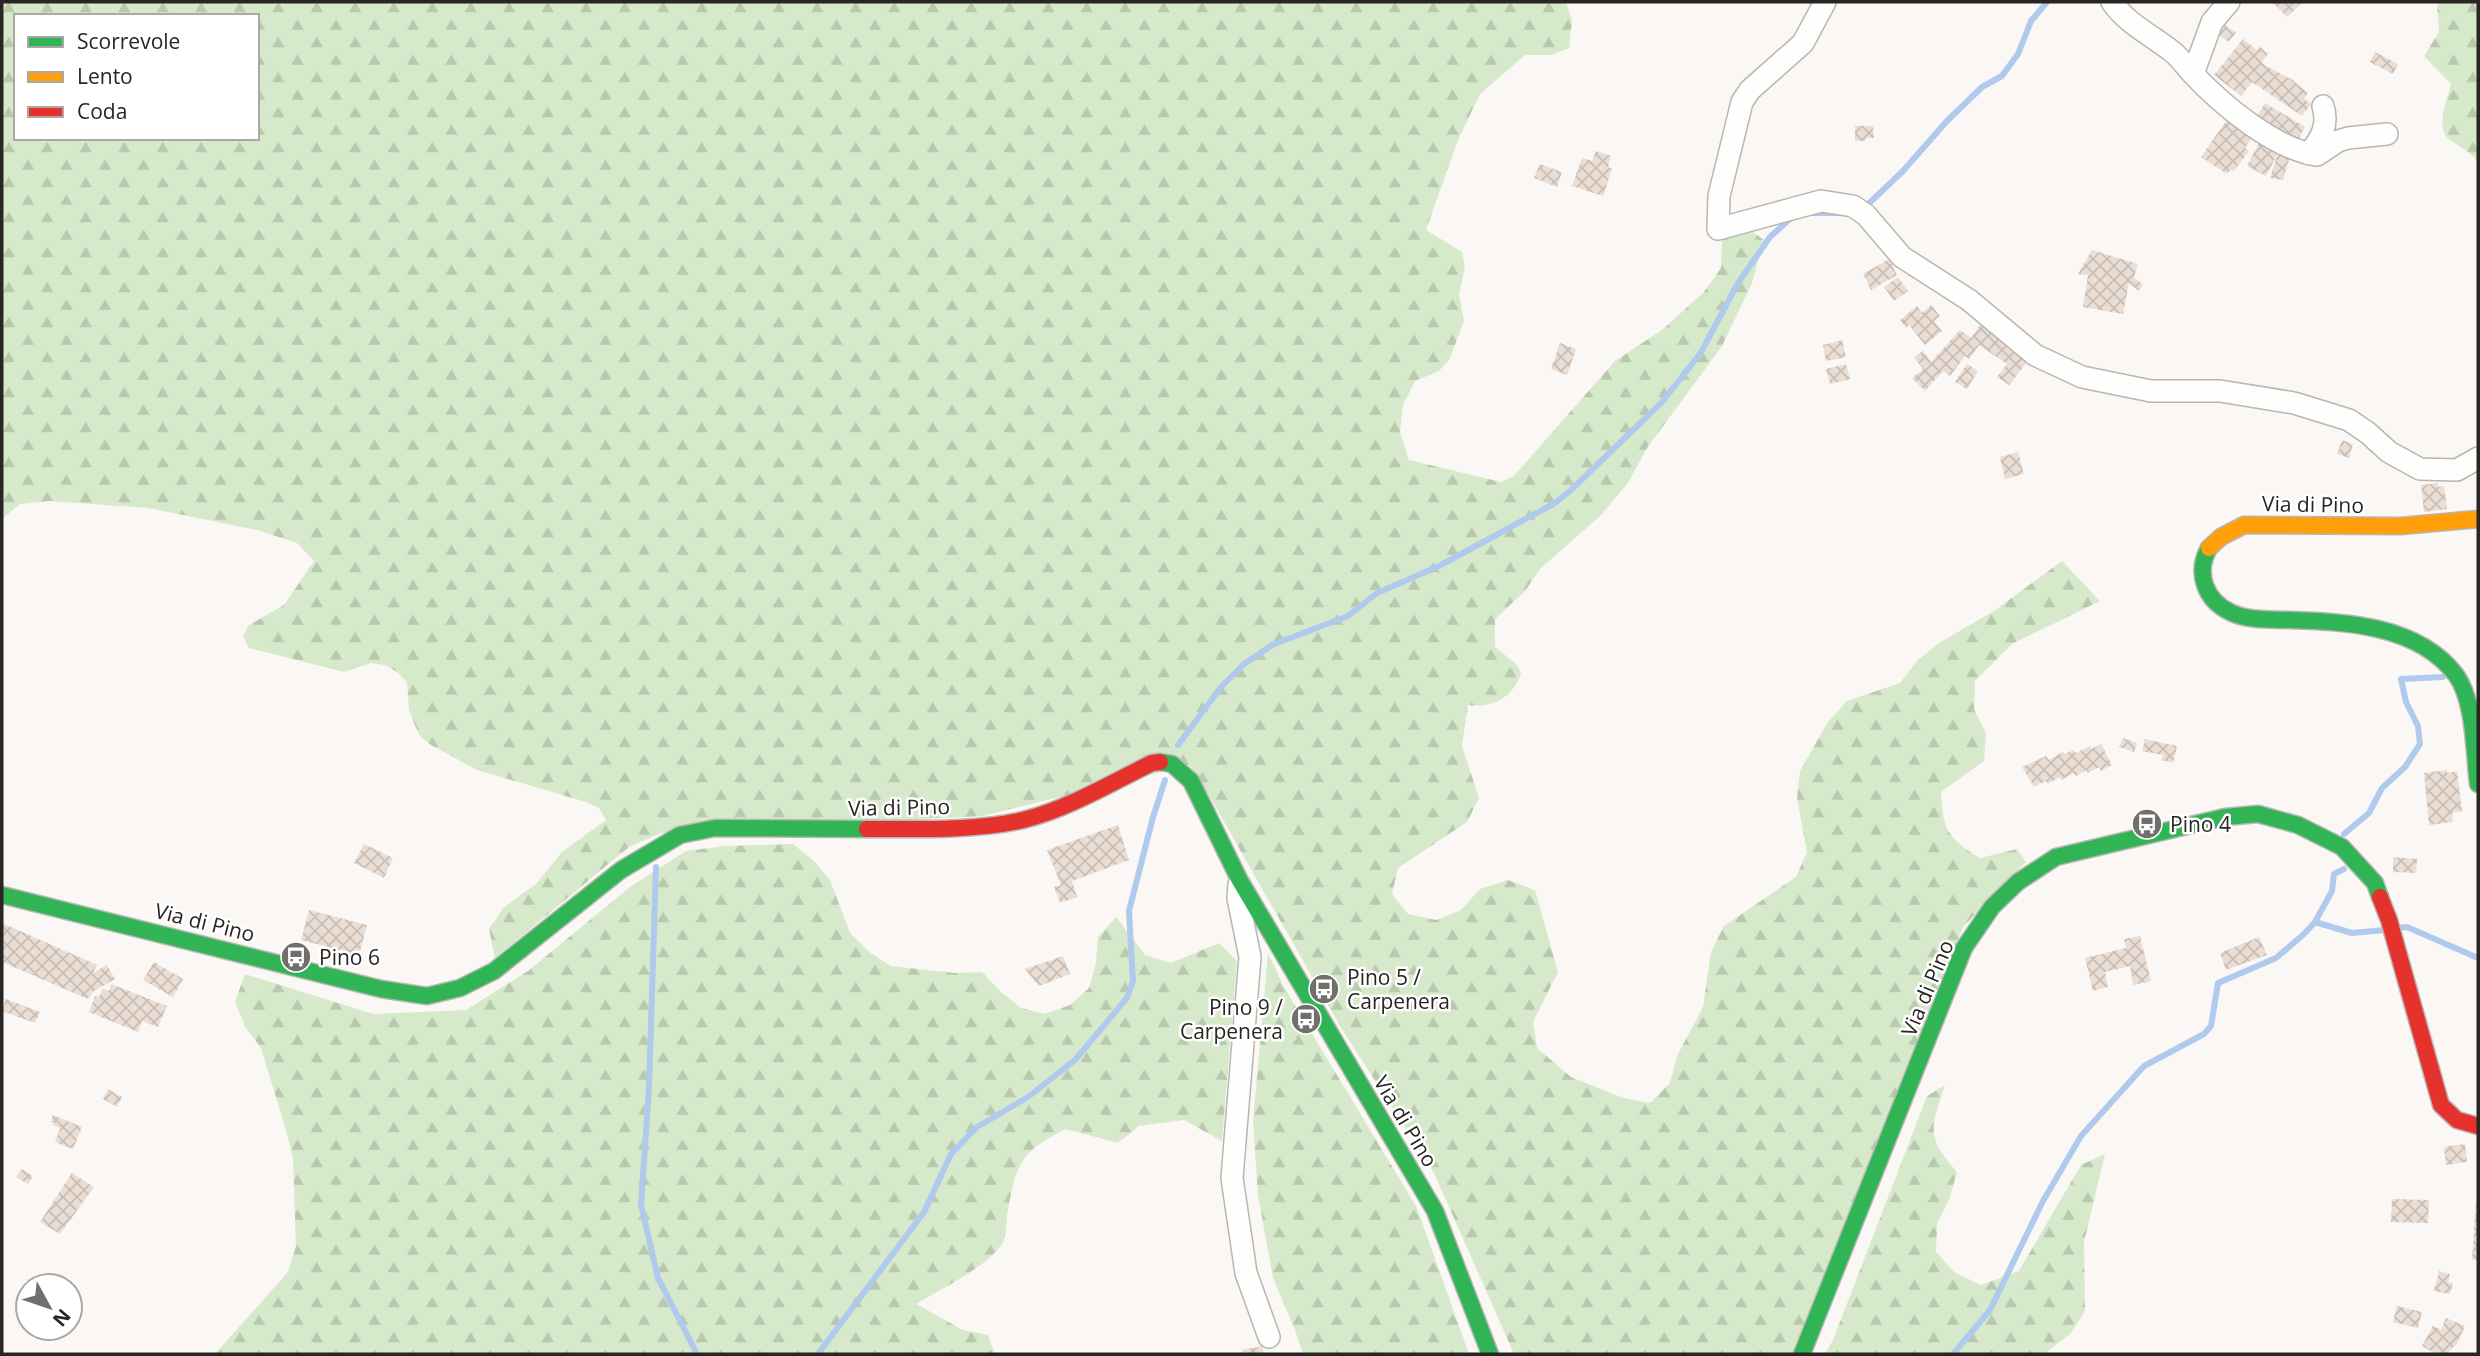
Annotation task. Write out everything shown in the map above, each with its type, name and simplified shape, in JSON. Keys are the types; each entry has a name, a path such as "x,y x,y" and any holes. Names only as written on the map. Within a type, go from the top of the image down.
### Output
{"street":[{"path":"1825,2 1803,43 1750,90 1742,102 1719,196 1718,229 1821,201 1853,206 1866,215 1902,257 1969,300 2035,355 2082,377 2151,391 2220,391 2294,403 2349,420 2389,452 2420,469 2456,470 2478,458"},
{"path":"2112,2 2119,13 2175,54 2240,117 2284,143 2317,155 2338,141 2387,134"},
{"path":"2193,74 2212,22 2229,2"},
{"path":"2309,153 2325,128 2327,121 2323,106"},
{"name":"Via di Pino","path":"2478,519 2401,526 2244,525 2223,534 2208,549 2201,565 2204,585 2211,600 2232,613 2258,619 2327,622 2377,629 2419,643 2437,657 2458,678 2465,695 2478,784"},
{"name":"Via di Pino","path":"2,895 381,989 427,996 460,988 494,971 621,870 680,835 715,828 872,829 992,826 1025,820 1059,808 1130,772 1152,763 1165,762 1178,767 1191,780 1239,879 1435,1210 1490,1354"},
{"name":"Via di Pino","path":"1802,1354 1964,948 1992,907 2018,882 2056,858 2225,817 2258,814 2298,825 2342,847 2375,883 2441,1105 2460,1123 2478,1126"},
{"path":"1239,879 1238,898 1250,957 1232,1178 1246,1273 1269,1337"}],"green space":[{"path":"2,2 1566,2 1572,21 1569,48 1551,55 1525,55 1480,94 1458,140 1426,230 1462,252 1465,267 1459,294 1464,321 1449,360 1439,371 1415,381 1403,405 1400,432 1409,460 1501,482 1514,476 1615,361 1662,330 1704,292 1721,268 1722,240 1747,228 1764,240 1752,283 1722,346 1647,448 1628,483 1601,515 1540,569 1525,591 1495,619 1495,647 1516,664 1521,673 1513,689 1501,699 1486,705 1468,705 1462,746 1479,798 1467,822 1398,868 1392,894 1408,914 1436,920 1461,910 1480,889 1508,880 1535,890 1558,972 1533,1022 1537,1048 1571,1077 1623,1098 1650,1103 1670,1083 1677,1056 1703,1007 1711,952 1724,926 1796,877 1807,852 1797,798 1800,771 1828,722 1847,701 1900,683 1917,661 1939,643 1994,611 2062,561 2100,601 2012,644 1975,681 1974,709 1986,733 1984,761 1941,792 1943,816 1949,832 1960,845 1980,858 2017,849 2026,862 1963,927 1795,1354 1514,1354 1434,1173 1340,1026 1201,781 1189,765 983,816 661,833 629,847 495,958 489,929 504,907 536,884 562,852 606,820 599,808 477,770 431,745 420,736 409,710 407,682 385,665 371,663 344,672 249,648 243,636 249,625 284,605 314,561 297,543 257,530 148,508 49,501 20,504 2,519"},
{"path":"2437,2 2478,2 2478,162 2444,133 2442,119 2451,84 2424,56 2439,32"},
{"path":"793,844 814,861 830,880 850,933 869,952 891,966 955,973 982,972 1021,1008 1045,1014 1070,1005 1089,988 1096,963 1098,937 1116,917 1145,955 1171,963 1219,943 1237,961 1222,1141 1184,1120 1139,1126 1118,1143 1066,1129 1031,1151 1014,1180 1004,1238 997,1251 976,1268 916,1304 963,1330 988,1335 995,1354 215,1354 288,1272 296,1246 293,1158 286,1130 261,1048 245,1026 235,1002 245,974 373,1014 466,1010 528,971 630,887 686,851 725,846"},
{"path":"1268,953 1284,987 1417,1208 1469,1354 1303,1354 1273,1278 1258,1195 1253,1122"},
{"path":"1945,1085 1934,1122 1935,1140 1957,1172 1949,1200 1937,1224 1936,1252 1954,1272 1981,1285 2019,1271 2081,1165 2105,1154 2084,1242 2085,1311 2070,1334 2044,1354 1825,1354 1833,1340 1927,1096"}],"building":[{"path":"2272,2 2303,2 2287,17"},
{"path":"2221,23 2236,32 2229,42 2215,32"},
{"path":"2243,39 2257,50 2260,47 2268,54 2261,62 2291,79 2308,93 2304,99 2311,104 2302,116 2252,82 2241,96 2214,75"},
{"path":"2375,52 2398,64 2393,74 2370,62"},
{"path":"2265,103 2305,127 2296,143 2255,120"},
{"path":"2229,117 2254,135 2245,148 2249,151 2234,171 2230,170 2227,174 2201,157"},
{"path":"1855,126 1873,126 1874,138 1855,141"},
{"path":"2259,143 2278,153 2266,176 2247,166"},
{"path":"1596,151 1611,156 1608,167 1612,169 1603,196 1572,186 1582,158 1592,161"},
{"path":"2278,153 2290,156 2283,180 2270,178"},
{"path":"1540,164 1562,172 1557,187 1534,178"},
{"path":"2092,250 2138,264 2134,277 2143,285 2139,291 2129,283 2123,314 2083,307 2088,275 2078,274"},
{"path":"1889,259 1897,275 1871,290 1863,274"},
{"path":"1898,277 1908,291 1894,301 1884,287"},
{"path":"1931,305 1940,316 1934,321 1942,331 1925,345 1909,325 1906,328 1900,320 1917,306 1922,313"},
{"path":"1985,318 2031,357 2009,385 1997,377 2007,364 1979,345 1969,359 1965,356 1950,376 1943,371 1925,391 1912,378 1923,369 1914,357 1923,351 1931,362 1960,330 1971,338"},
{"path":"1842,340 1846,357 1826,361 1823,345"},
{"path":"1560,343 1576,349 1567,375 1551,369"},
{"path":"1846,364 1850,379 1830,384 1826,369"},
{"path":"1967,364 1978,371 1967,389 1955,382"},
{"path":"2342,440 2353,444 2349,458 2337,454"},
{"path":"2018,452 2024,474 2005,479 2000,457"},
{"path":"2438,483 2438,487 2444,486 2447,509 2424,512 2421,485"},
{"path":"2123,738 2137,743 2134,752 2119,747"},
{"path":"2145,739 2177,746 2173,763 2161,760 2163,755 2142,751"},
{"path":"2101,744 2112,765 2101,771 2099,767 2088,773 2086,770 2076,776 2074,773 2061,780 2060,777 2048,784 2046,781 2034,787 2022,767 2046,756 2049,760 2063,752 2065,754 2073,750 2076,753"},
{"path":"2447,770 2447,773 2457,771 2462,811 2452,813 2453,822 2429,825 2424,773"},
{"path":"1118,825 1129,860 1072,881 1077,897 1060,903 1054,887 1061,885 1047,850"},
{"path":"364,844 393,858 384,878 354,863"},
{"path":"2393,857 2417,859 2416,873 2393,872"},
{"path":"309,910 367,925 359,955 301,940"},
{"path":"2,923 97,965 93,973 107,965 115,979 94,991 88,999 2,962"},
{"path":"2140,936 2151,981 2133,985 2130,966 2105,972 2108,987 2093,991 2085,958 2126,948 2124,939"},
{"path":"2259,937 2267,955 2226,970 2220,953"},
{"path":"1063,956 1070,974 1039,986 1025,969"},
{"path":"154,962 183,979 173,997 143,980"},
{"path":"111,984 167,1006 158,1027 142,1021 138,1032 89,1012 95,996 99,997 103,989 109,991"},
{"path":"6,999 40,1012 35,1023 2,1011"},
{"path":"108,1089 122,1097 117,1107 103,1099"},
{"path":"53,1115 82,1127 73,1149 55,1142 60,1128 51,1122"},
{"path":"2465,1144 2467,1162 2446,1165 2444,1147"},
{"path":"22,1169 33,1176 28,1184 16,1177"},
{"path":"72,1173 94,1187 60,1234 40,1222"},
{"path":"2392,1199 2429,1200 2428,1223 2391,1222"},
{"path":"2476,1203 2478,1260 2472,1260"},
{"path":"2439,1271 2450,1274 2448,1282 2453,1283 2450,1294 2434,1291"},
{"path":"2397,1306 2422,1312 2418,1328 2393,1322"},
{"path":"2446,1318 2465,1326 2456,1346 2447,1354 2436,1354 2422,1346 2433,1326 2441,1330"},
{"path":"1262,1346 1264,1354 1243,1354 1242,1350"}],"waterway":[{"path":"1863,209 1903,171 1946,122 1982,87 2002,76 2018,54 2031,21 2047,2"},
{"path":"1808,213 1839,213"},
{"path":"1178,745 1221,687 1244,664 1272,645 1348,616 1377,593 1439,566 1555,503 1570,491 1662,402 1700,354 1738,283 1770,237 1792,217"},
{"path":"2344,834 2369,813 2382,788 2405,767 2420,744 2418,726 2406,702 2401,679 2443,677"},
{"path":"818,1354 924,1212 951,1154 977,1127 1028,1097 1075,1060 1127,998 1133,981 1129,911 1165,780"},
{"path":"656,867 649,1087 641,1205 658,1278 697,1354"},
{"path":"1953,1354 1990,1310 2043,1201 2081,1136 2144,1066 2204,1034 2211,1026 2218,983 2276,958 2304,934 2315,922 2332,891 2334,874 2344,869"},
{"path":"2315,922 2352,933 2384,930"},
{"path":"2398,928 2407,927 2478,958"}],"traffic: fast":[{"path":"2209,548 2203,567 2205,585 2215,601 2232,613 2253,618 2358,625 2402,636 2440,658 2456,675 2467,699 2473,728 2478,784"},
{"path":"1160,762 1172,764 1191,781 1239,879 1435,1211 1490,1354"},
{"path":"1802,1354 1964,948 1992,907 2018,882 2056,857 2225,817 2258,814 2298,825 2342,847 2375,883 2380,897"},
{"path":"2,895 381,989 427,996 460,988 494,971 621,870 680,835 715,828 867,829"}],"traffic: slow":[{"path":"2209,548 2221,537 2244,525 2401,526 2478,519"}],"traffic: jam":[{"path":"867,829 966,828 1023,820 1073,802 1152,763 1160,762"},
{"path":"2380,897 2389,920 2441,1105 2457,1120 2478,1126"}],"place":[{"name":"Pino 4","path":"2147,824"},
{"name":"Pino 6","path":"296,957"},
{"name":"Pino 5 / Carpenera","path":"1324,989"},
{"name":"Pino 9 / Carpenera","path":"1306,1019"}]}
